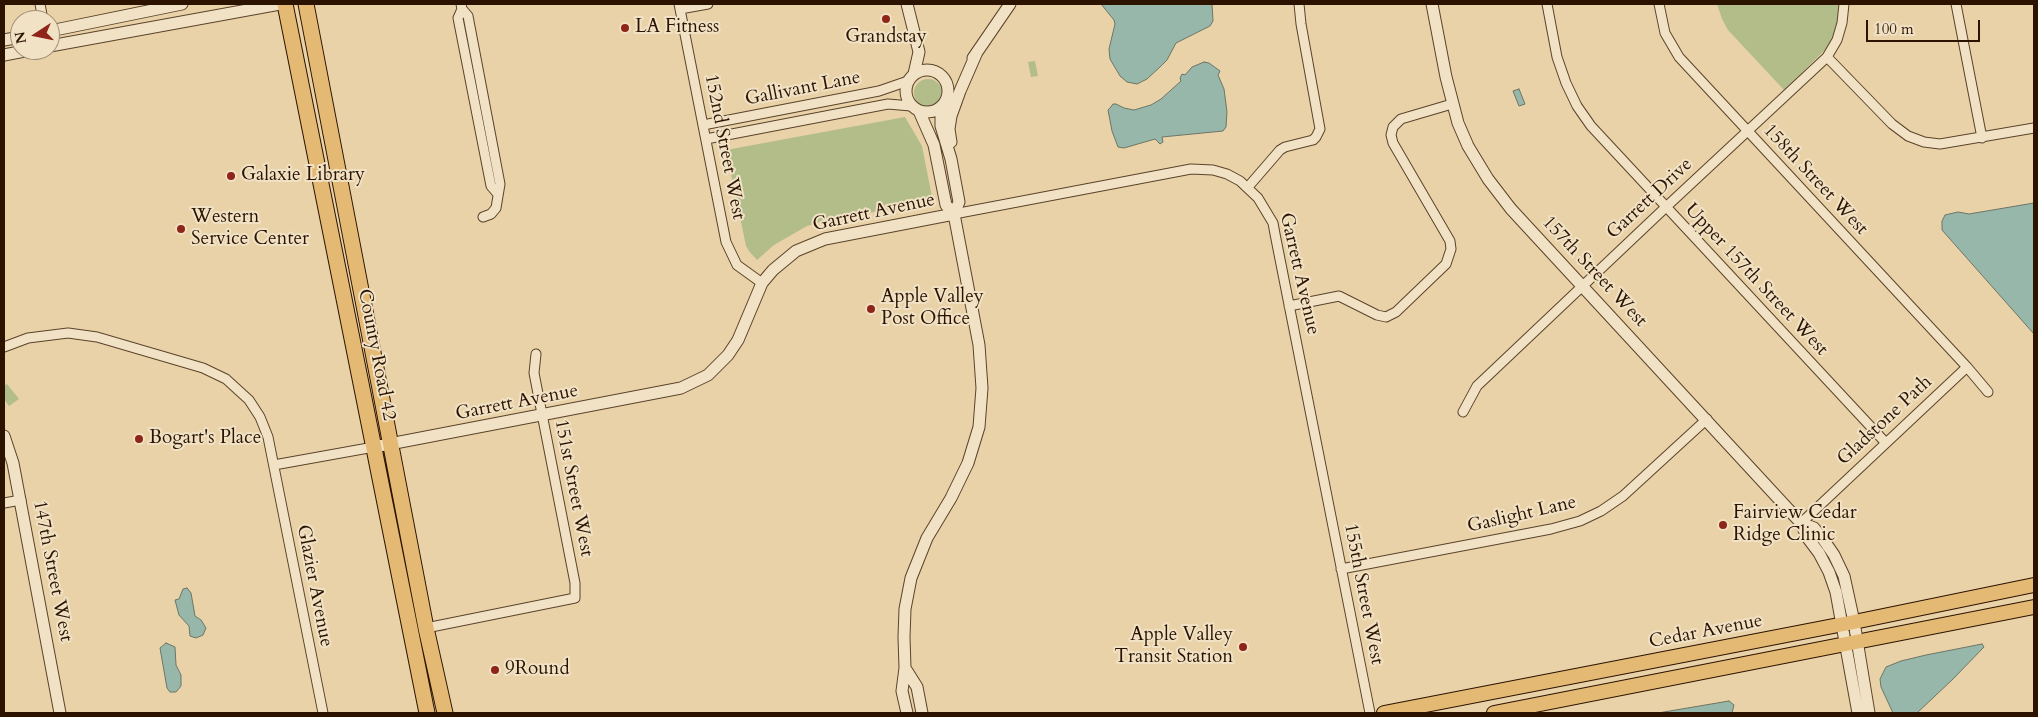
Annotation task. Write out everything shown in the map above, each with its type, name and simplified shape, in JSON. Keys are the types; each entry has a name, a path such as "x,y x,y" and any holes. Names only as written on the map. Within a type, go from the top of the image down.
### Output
{"highway":[{"name":"County Road 42","path":"285,4 427,713"},
{"name":"County Road 42","path":"306,4 426,628 445,713"}],"main road":[{"name":"Cedar Avenue","path":"1384,713 1848,624 2034,585"},
{"name":"Cedar Avenue","path":"1494,713 2034,608"},
{"path":"1417,713 1458,699"}],"street":[{"path":"60,28 182,4"},
{"path":"60,44 280,4"},
{"path":"680,6 708,4"},
{"path":"907,4 919,52 906,94 934,145 946,204 954,214 980,345 982,369 982,406 975,444 951,498 927,538 911,578 905,609 905,668 902,691 907,713"},
{"path":"915,108 930,112 936,111 1010,4"},
{"path":"1248,187 1280,150 1313,140 1320,128 1299,4"},
{"name":"157th Street West","path":"1432,4 1452,104 1468,146 1488,179 1511,209 1707,419 1801,524 1807,537 1819,553 1830,572 1848,624 1858,713"},
{"name":"Upper 157th Street West","path":"1547,4 1557,57 1566,83 1577,106 1591,126 1885,442"},
{"name":"158th Street West","path":"1660,4 1665,33 1679,57 1967,367"},
{"name":"Garrett Drive","path":"1463,412 1477,386 1828,57 1837,40 1842,23 1844,4"},
{"path":"1956,4 1982,138"},
{"path":"461,6 458,18 490,186 497,193 496,208 491,214 483,217"},
{"name":"152nd Street West","path":"680,6 729,252 740,269 762,283"},
{"path":"954,214 959,202 951,158 949,130 951,116 977,52"},
{"path":"1828,57 1892,124 1908,136 1924,142 1940,144 2034,128"},
{"path":"911,78 920,71 934,71 944,79 947,97 941,113 941,126 944,141 951,158"},
{"name":"Gallivant Lane","path":"703,124 879,91 911,78"},
{"name":"Gallivant Lane","path":"706,138 888,104 915,108"},
{"path":"1290,306 1339,296 1377,315 1386,317 1396,312 1446,264 1452,249 1450,241 1392,143 1391,135 1393,127 1402,119 1452,104"},
{"name":"Garrett Avenue","path":"274,465 674,391 700,380 716,368 734,348 762,283 782,261 812,243 840,236 1191,169 1206,169 1233,177 1248,187 1262,202 1273,223 1324,482"},
{"path":"4,347 28,338 68,333 79,334 104,338 203,368 232,384 253,405 268,437 274,465"},
{"name":"151st Street West","path":"426,628 576,598 575,583 534,373 536,354"},
{"path":"1967,367 1988,392"},
{"name":"Gladstone Path","path":"1801,524 1885,442 1967,367"},
{"name":"Gaslight Lane","path":"1341,569 1551,529 1580,521 1601,511 1623,496 1707,419"},
{"name":"147th Street West","path":"4,436 13,463 21,500 60,713"},
{"name":"Glazier Avenue","path":"274,465 323,713"},
{"name":"155th Street West","path":"1324,482 1370,713"},
{"path":"4,503 21,500"},
{"name":"157th Street West","path":"1851,643 1869,713"},
{"path":"905,668 917,687 922,713"}],"green space":[{"path":"1717,4 1840,4 1836,34 1827,48 1784,90 1728,30"},
{"path":"1035,61 1038,76 1031,77 1028,62"},
{"path":"928,79 938,83 942,93 938,103 928,107 918,103 914,93 918,83"},
{"path":"905,117 922,146 933,202 827,220 807,226 774,245 757,260 746,246 726,150"},
{"path":"7,384 19,399 9,406 4,399 4,386"}],"shaded area":[{"path":"1101,4 1212,4 1213,21 1210,26 1176,43 1167,60 1147,79 1137,84 1127,82 1120,76 1110,59 1109,49 1115,24"},
{"path":"1204,62 1209,63 1220,71 1218,75 1224,89 1227,112 1226,127 1223,131 1162,137 1163,142 1160,144 1155,139 1124,148 1118,147 1112,131 1108,110 1113,104 1134,110 1151,105 1161,99 1181,81 1182,74 1185,75 1192,67"},
{"path":"1519,89 1525,104 1519,106 1513,91"},
{"path":"2034,203 2034,334 1942,230 1942,221 1945,215 1958,212 1969,214"},
{"path":"187,588 191,593 195,616 201,620 206,628 203,635 196,638 190,636 189,626 179,615 175,600 179,599 183,589"},
{"path":"166,643 175,647 176,665 181,675 181,686 176,692 170,692 167,688 160,648"},
{"path":"1982,644 1984,647 1917,713 1893,713 1881,687 1880,679 1886,667 1926,655"},
{"path":"1729,701 1734,705 1732,713 1658,713"}],"place":[{"name":"Grandstay","path":"886,19"},
{"name":"LA Fitness","path":"625,28"},
{"name":"Galaxie Library","path":"231,176"},
{"name":"Western Service Center","path":"181,229"},
{"name":"Apple Valley Post Office","path":"871,309"},
{"name":"Bogart's Place","path":"139,439"},
{"name":"Fairview Cedar Ridge Clinic","path":"1723,525"},
{"name":"Apple Valley Transit Station","path":"1243,647"},
{"name":"9Round","path":"495,670"}]}
